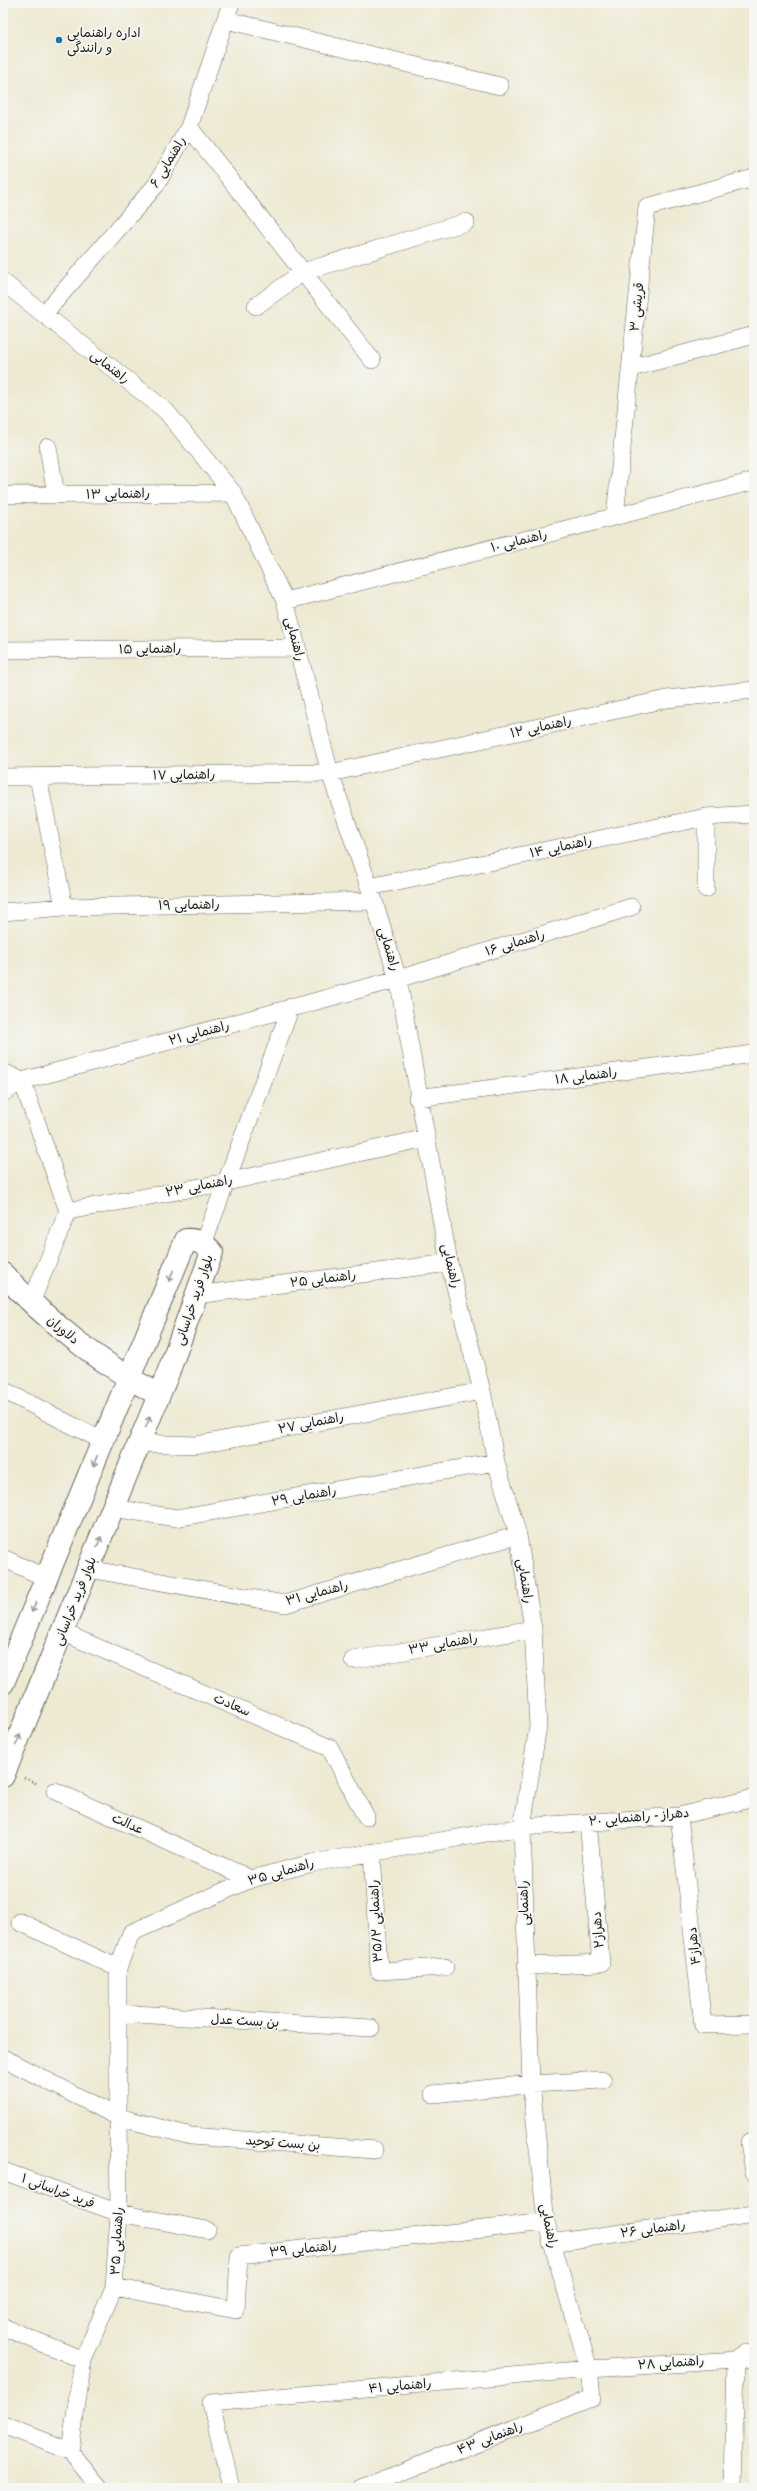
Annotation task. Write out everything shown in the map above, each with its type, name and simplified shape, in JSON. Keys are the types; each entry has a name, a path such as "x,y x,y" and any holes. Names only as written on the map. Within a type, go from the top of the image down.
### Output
{"street":[{"name":"راهنمایی ۶","path":"44,314 156,185 189,126 231,3"},
{"path":"226,20 500,86"},
{"path":"189,126 372,360"},
{"name":"قریشی ۳","path":"615,516 647,207 754,178"},
{"path":"256,306 303,272 466,222"},
{"name":"راهنمایی","path":"3,282 165,410 233,493 285,601 330,773 372,894 398,979 418,1098 449,1263 482,1391 496,1462 518,1535 533,1629 538,1726 522,1827 531,2084 546,2222 551,2244 589,2369"},
{"path":"631,368 754,335"},
{"path":"48,446 56,495"},
{"name":"راهنمایی ۱۰","path":"285,601 754,481"},
{"name":"راهنمایی ۱۳","path":"3,495 233,493"},
{"name":"راهنمایی ۱۵","path":"3,650 297,648"},
{"name":"راهنمایی ۱۲","path":"330,773 667,699 754,690"},
{"name":"راهنمایی ۱۷","path":"3,777 330,773"},
{"path":"38,777 64,907"},
{"name":"راهنمایی ۱۴","path":"372,894 706,817 754,814"},
{"path":"706,817 706,889"},
{"name":"راهنمایی ۱۹","path":"3,912 64,907 372,894"},
{"name":"راهنمایی ۱۶","path":"398,979 631,907"},
{"name":"راهنمایی ۲۱","path":"3,1093 22,1081 398,979"},
{"path":"204,1244 291,1007"},
{"name":"راهنمایی ۱۸","path":"418,1098 754,1054"},
{"path":"3,1072 22,1081 68,1211 31,1302"},
{"name":"راهنمایی ۲۳","path":"68,1211 226,1182 426,1138"},
{"name":"بلوار فرید خراسانی","path":"3,1683 186,1240 193,1240 204,1244 212,1252 159,1395 4,1773"},
{"name":"راهنمایی ۲۵","path":"196,1295 449,1263"},
{"name":"دلاوران","path":"3,1274 60,1330 129,1378 159,1395"},
{"path":"3,1390 103,1441"},
{"name":"راهنمایی ۲۷","path":"139,1443 196,1445 482,1391"},
{"name":"راهنمایی ۲۹","path":"113,1508 176,1518 496,1462"},
{"name":"راهنمایی ۳۱","path":"88,1569 285,1604 518,1535"},
{"path":"3,1558 46,1578"},
{"name":"راهنمایی ۳۳","path":"353,1660 533,1629"},
{"name":"سعادت","path":"62,1632 330,1748 366,1817"},
{"name":"عدالت","path":"55,1792 251,1879"},
{"name":"دهراز - راهنمایی ۲۰","path":"522,1827 679,1816 754,1798"},
{"name":"دهراز۴","path":"679,1816 702,2025 754,2024"},
{"name":"دهراز۲","path":"526,1966 601,1963 588,1822"},
{"name":"راهنمایی ۳۵","path":"70,2451 83,2360 114,2287 119,2213 118,1968 131,1933 251,1879 312,1863 522,1827"},
{"name":"راهنمایی ۳۵/۲","path":"372,1852 379,1971 445,1967"},
{"path":"20,1922 118,1968"},
{"name":"بن بست عدل","path":"118,2013 371,2028"},
{"name":"بن بست توحید","path":"3,2058 118,2117 190,2136 375,2150"},
{"path":"433,2094 531,2084 603,2080"},
{"path":"749,2142 754,2172"},
{"name":"فرید خراسانی ۱","path":"3,2171 119,2213 207,2230"},
{"name":"راهنمایی ۲۶","path":"551,2244 754,2214"},
{"name":"راهنمایی ۳۹","path":"114,2287 236,2310 239,2256 546,2222"},
{"path":"3,2327 83,2360"},
{"path":"733,2488 736,2359 754,2347"},
{"name":"راهنمایی ۲۸","path":"589,2369 754,2359"},
{"name":"راهنمایی ۴۱","path":"231,2488 211,2402 589,2369"},
{"name":"راهنمایی ۴۳","path":"361,2488 592,2398 589,2369"},
{"path":"3,2425 70,2451 100,2488"}],"path":[{"path":"4,1773 55,1792"}],"place":[{"name":"اداره راهنمایی و رانندگی","path":"59,40"}]}
